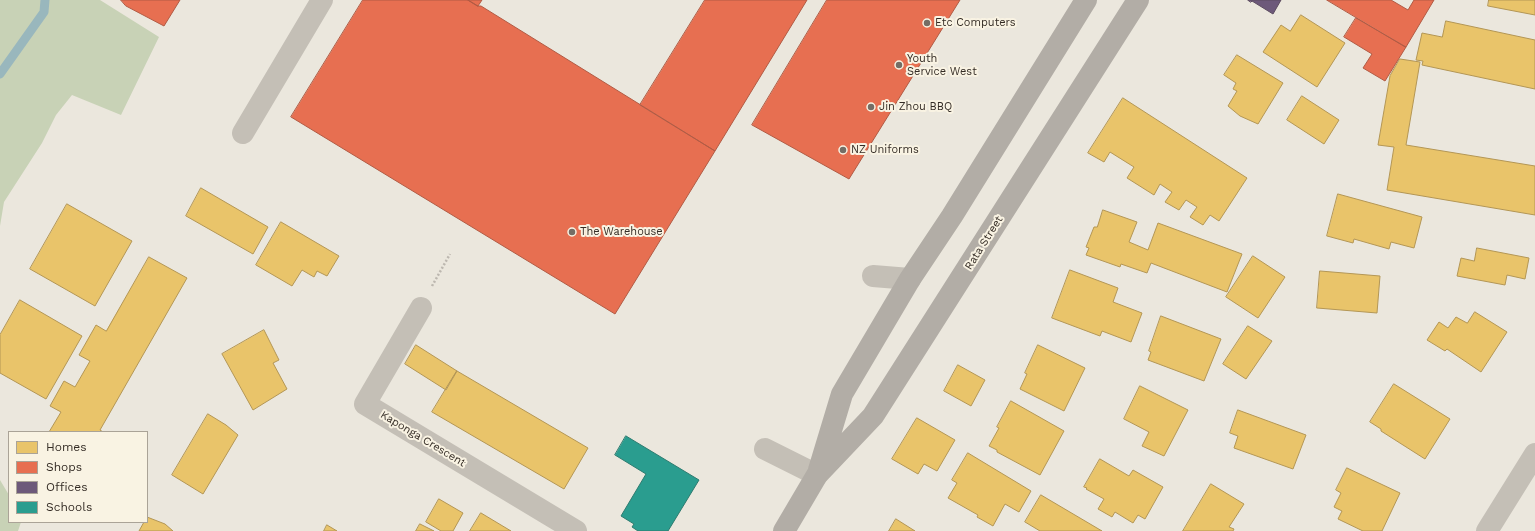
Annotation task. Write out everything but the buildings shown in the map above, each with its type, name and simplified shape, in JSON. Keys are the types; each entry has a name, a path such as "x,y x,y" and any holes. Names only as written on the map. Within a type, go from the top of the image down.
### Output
{"main road":[{"name":"Rata Street","path":"817,475 842,394 910,279 952,216 1086,0"},
{"name":"Rata Street","path":"784,531 817,475 873,416 1138,0"}],"street":[{"path":"243,133 322,0"},
{"path":"874,276 910,279"},
{"name":"Kaponga Crescent","path":"421,308 365,404 576,531"},
{"path":"765,449 817,475"},
{"path":"1487,531 1535,454"}],"path":[{"path":"421,308 450,254"}],"green space":[{"path":"0,0 100,0 159,37 121,115 72,95 56,115 42,143 4,202 0,226"},
{"path":"0,480 8,493 8,523 21,523 18,531 0,531"}],"waterway":[{"path":"0,74 44,12 45,0"}],"place":[{"name":"Etc Computers","path":"927,23"},
{"name":"Youth Service West","path":"899,65"},
{"name":"Jin Zhou BBQ","path":"871,107"},
{"name":"NZ Uniforms","path":"843,150"},
{"name":"The Warehouse","path":"572,232"}]}
